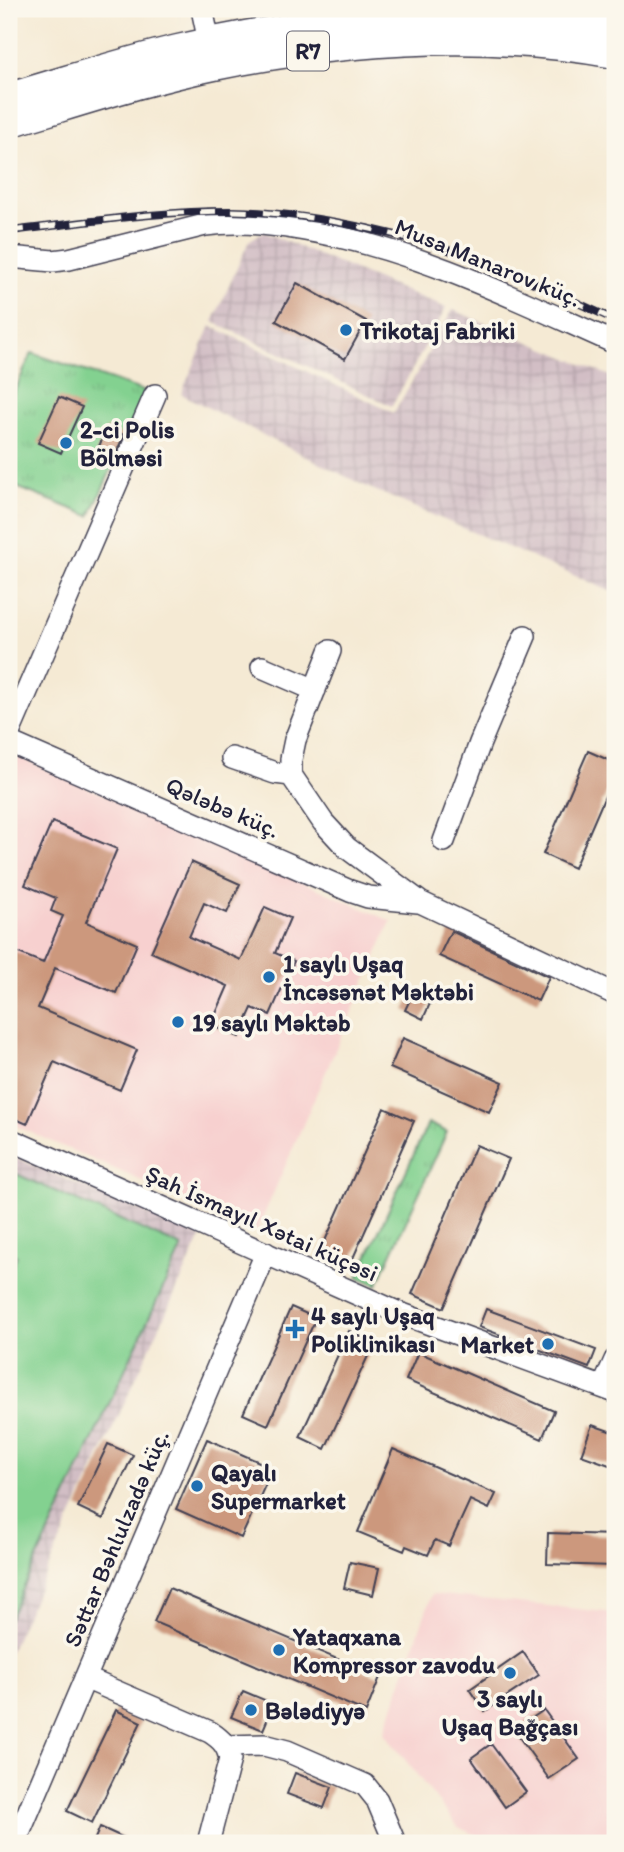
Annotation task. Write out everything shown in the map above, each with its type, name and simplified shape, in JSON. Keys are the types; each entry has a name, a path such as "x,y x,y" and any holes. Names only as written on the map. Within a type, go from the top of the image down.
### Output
{"main road":[{"name":"R7","path":"9,97 209,42 320,23 399,16 538,18 615,29"},
{"name":"R7","path":"9,122 180,74 310,50 384,43 456,41 528,44 615,54"}],"street":[{"path":"202,9 209,42"},
{"name":"Musa Manarov küç.","path":"9,257 53,261 69,259 227,222 294,228 348,238 416,258 468,277 615,343"},
{"path":"9,733 155,394"},
{"path":"444,841 480,743 525,636"},
{"path":"330,651 295,740 291,759 291,775 323,822 347,848 420,902 615,994"},
{"path":"262,667 314,690"},
{"name":"Qələbə küç.","path":"9,742 350,891 382,899 420,902"},
{"path":"232,758 275,773 291,775"},
{"name":"Şah İsmayıl Xətai küçəsi","path":"9,1139 397,1312 609,1390"},
{"name":"Səttar Bəhlulzadə küç.","path":"15,1843 266,1253"},
{"path":"609,1390 615,1360"},
{"path":"85,1678 211,1731 223,1740 230,1759 208,1843"},
{"path":"227,1746 264,1745 287,1751 365,1785 377,1800 395,1843"}],"shaded area":[{"path":"263,232 446,308 392,406 213,322 249,241"},
{"path":"453,310 615,378 615,593 365,486 181,394 211,326 394,413"},
{"name":"19 saylı Məktəb","path":"11,754 391,921 257,1231 9,1123"},
{"path":"9,1155 201,1237 9,1653"},
{"name":"3 saylı Uşaq Bağçası","path":"432,1594 615,1613 615,1832 575,1843 493,1843 458,1827 384,1733"}],"green space":[{"name":"2-ci Polis Bölməsi","path":"32,353 147,392 90,516 9,484 9,403"},
{"path":"428,1123 447,1132 377,1285 358,1277"},
{"path":"14,1173 182,1247 9,1619 9,1273 17,1256 9,1252 9,1184"}],"building":[{"path":"297,283 366,321 345,359 276,321"},
{"path":"59,397 82,407 61,453 38,443"},
{"path":"107,428 124,435 113,460 96,453"},
{"path":"588,751 615,763 615,773 574,868 543,854"},
{"path":"52,822 117,849 86,922 137,944 116,993 55,968 38,1008 137,1050 120,1090 54,1062 27,1124 9,1116 9,949 43,963 63,916 51,911 56,898 25,885"},
{"path":"191,862 240,884 227,913 204,903 189,937 241,960 265,907 290,918 275,953 294,961 270,1015 252,1008 239,1037 211,1025 228,986 151,952"},
{"path":"451,931 549,977 538,1001 439,956"},
{"path":"415,989 433,997 423,1019 405,1010"},
{"path":"403,1038 503,1082 489,1112 390,1068"},
{"path":"384,1108 414,1121 350,1265 320,1252"},
{"path":"476,1145 509,1159 444,1308 412,1294"},
{"path":"291,1307 316,1318 268,1425 243,1414"},
{"path":"486,1309 596,1350 589,1368 479,1327"},
{"path":"349,1331 374,1343 325,1449 300,1437"},
{"path":"418,1352 554,1411 542,1439 406,1380"},
{"path":"592,1425 615,1433 615,1467 581,1455"},
{"path":"207,1439 273,1468 241,1538 176,1509"},
{"path":"108,1444 133,1455 103,1519 78,1507"},
{"path":"393,1449 496,1494 489,1509 470,1500 449,1546 435,1540 428,1555 406,1546 404,1551 358,1532"},
{"path":"548,1533 615,1535 614,1566 547,1564"},
{"path":"350,1562 379,1568 373,1595 344,1588"},
{"path":"169,1588 380,1677 366,1712 154,1622"},
{"path":"523,1652 539,1675 485,1711 470,1689"},
{"path":"243,1691 274,1704 263,1730 231,1717"},
{"path":"116,1710 141,1722 92,1823 67,1811"},
{"path":"544,1710 579,1759 549,1779 514,1730"},
{"path":"491,1744 526,1792 505,1807 471,1758"},
{"path":"295,1773 332,1787 324,1808 287,1794"},
{"path":"100,1827 135,1843 93,1843"}],"railway":[{"path":"9,231 119,218 230,211 263,212 332,221 402,237 469,257 514,274 615,320"}],"place":[{"name":"Trikotaj Fabriki","path":"346,330"},
{"name":"2-ci Polis Bölməsi","path":"66,443"},
{"name":"1 saylı Uşaq İncəsənət Məktəbi","path":"269,977"},
{"name":"19 saylı Məktəb","path":"178,1022"},
{"name":"4 saylı Uşaq Poliklinikası","path":"295,1329"},
{"name":"Market","path":"548,1344"},
{"name":"Qayalı Supermarket","path":"197,1486"},
{"name":"Yataqxana Kompressor zavodu","path":"279,1650"},
{"name":"3 saylı Uşaq Bağçası","path":"510,1673"},
{"name":"Bələdiyyə","path":"251,1710"}]}
